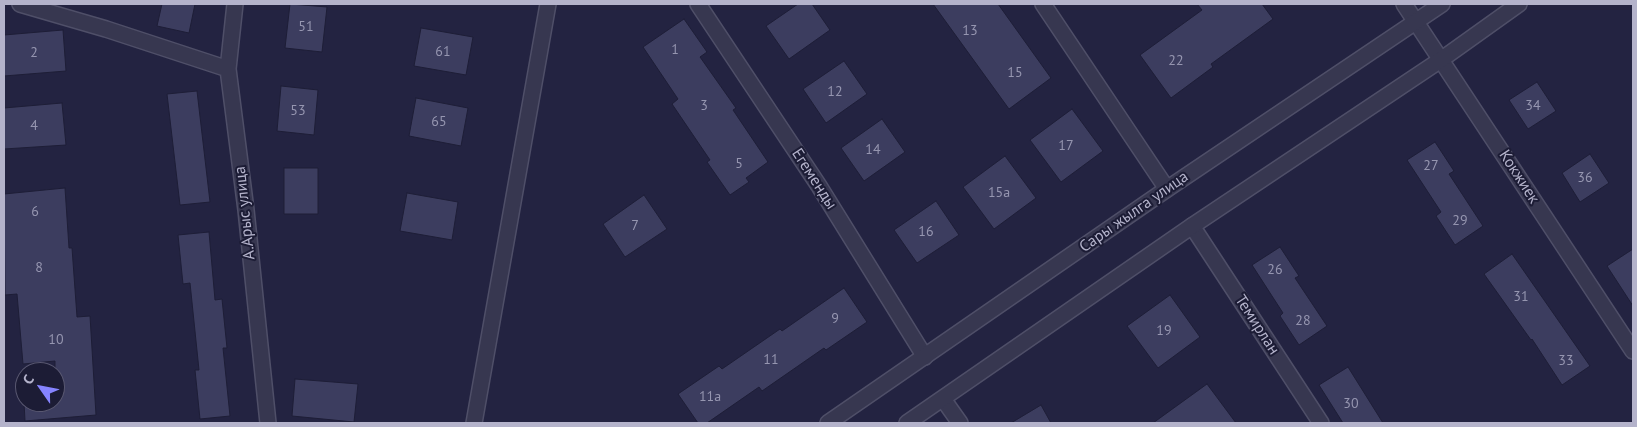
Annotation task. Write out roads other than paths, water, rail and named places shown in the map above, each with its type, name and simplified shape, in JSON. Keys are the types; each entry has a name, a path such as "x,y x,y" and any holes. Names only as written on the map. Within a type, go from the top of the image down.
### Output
{"street":[{"path":"20,4 106,29 228,69"},
{"name":"А.Арыс улица","path":"235,4 228,69 246,210 268,423"},
{"path":"474,423 548,4"},
{"name":"Егеменды","path":"698,4 814,178 925,357"},
{"path":"1043,4 1167,189"},
{"name":"Кокжиек","path":"1404,4 1633,351"},
{"name":"Сары жылга улица","path":"828,423 1167,189 1442,4"},
{"path":"907,423 1192,226 1442,59 1519,4"},
{"name":"Темирлан","path":"1192,226 1321,423"},
{"path":"943,399 960,423"}]}
